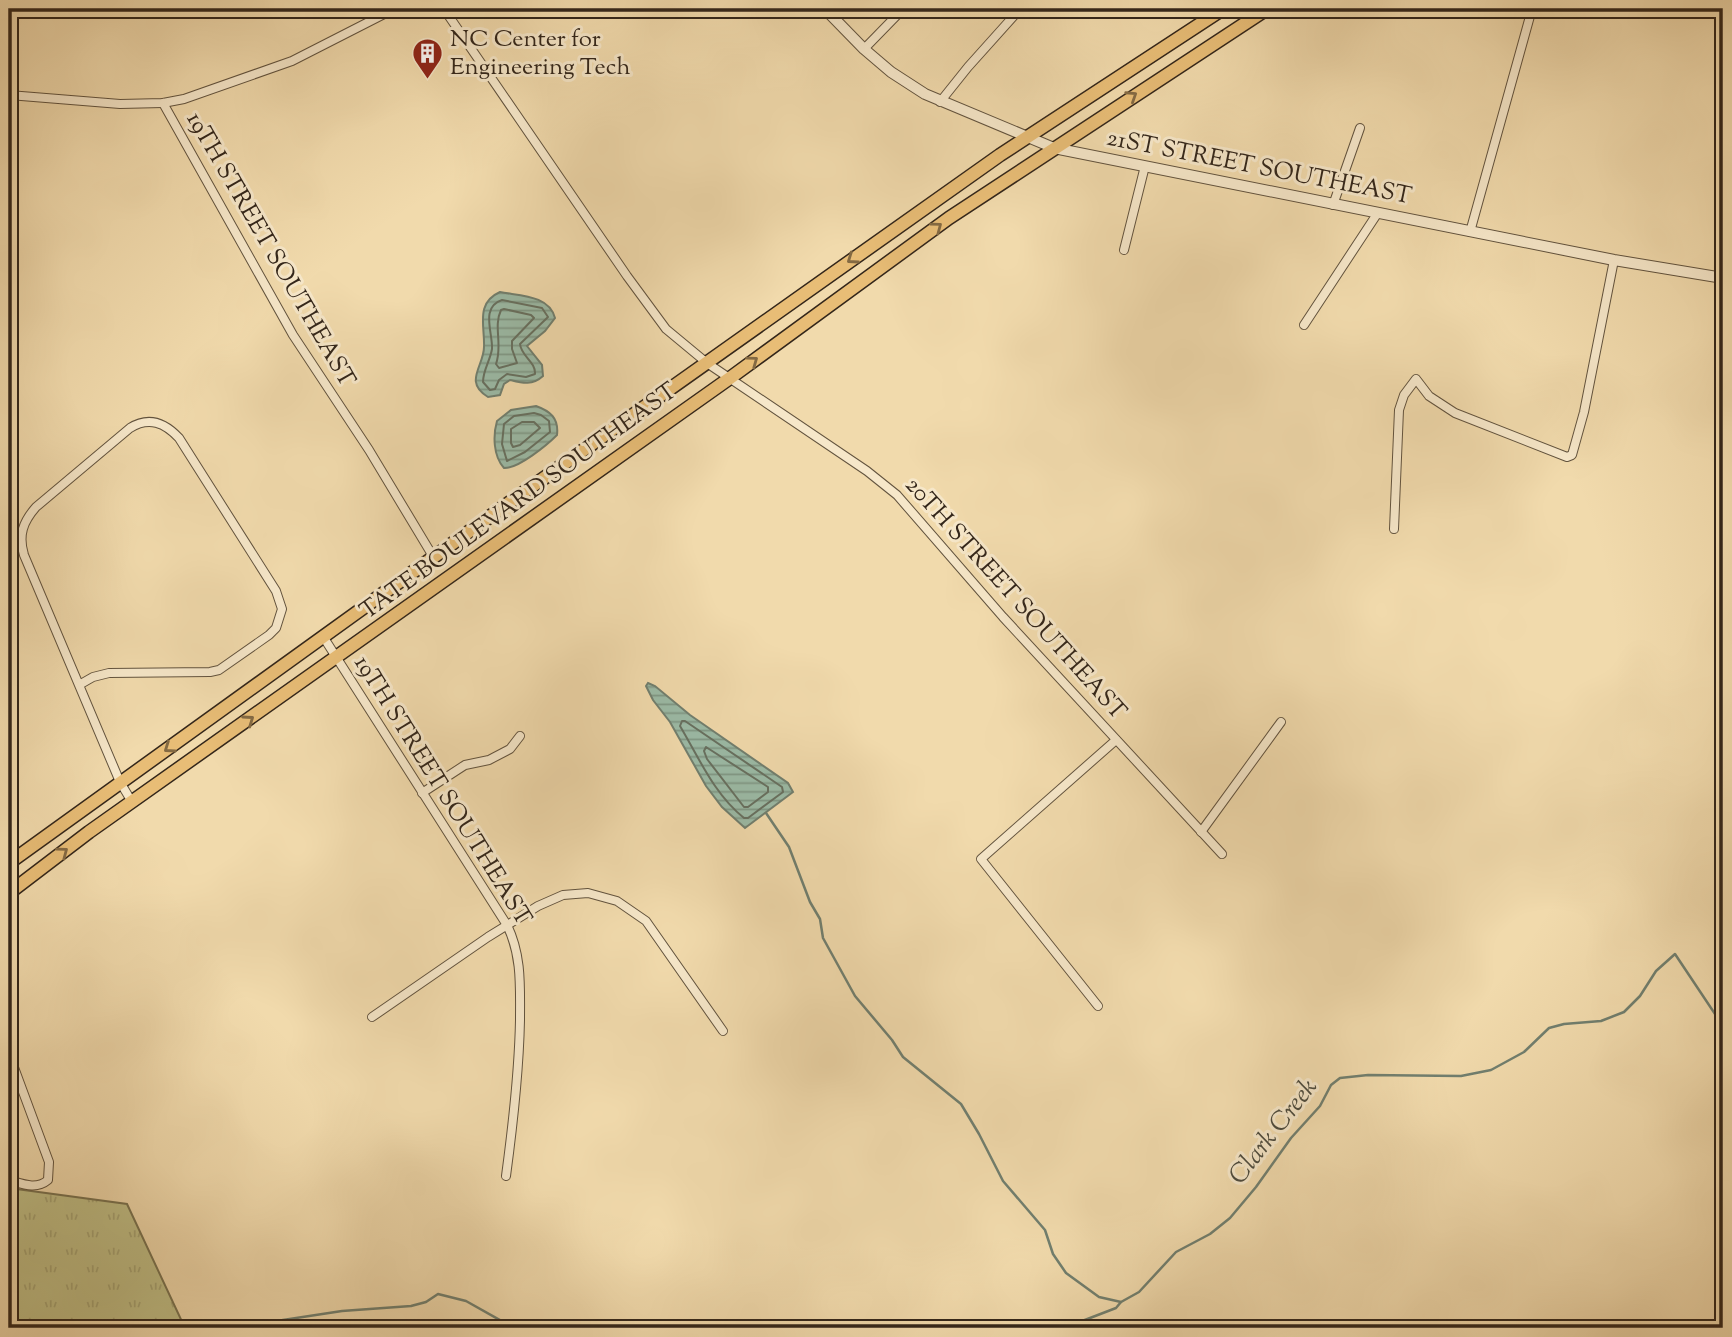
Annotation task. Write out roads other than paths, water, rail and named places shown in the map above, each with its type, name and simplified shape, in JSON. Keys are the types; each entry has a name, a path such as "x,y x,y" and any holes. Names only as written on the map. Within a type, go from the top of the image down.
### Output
{"main road":[{"name":"TATE BOULEVARD SOUTHEAST","path":"9,863 1028,135 1223,9"},
{"name":"TATE BOULEVARD SOUTHEAST","path":"9,893 132,802 730,378 949,218 1267,9"}],"street":[{"path":"9,94 120,104 163,103 202,94 292,61 394,9"},
{"name":"20TH STREET SOUTHEAST","path":"444,9 666,329 707,363 867,471 903,500 1003,617 1222,854"},
{"name":"21ST STREET SOUTHEAST","path":"825,9 864,49 908,83 940,102 1028,135 1054,148 1377,214 1614,260 1723,278"},
{"path":"864,49 903,9"},
{"path":"940,102 1020,9"},
{"path":"1470,232 1532,9"},
{"name":"19TH STREET SOUTHEAST","path":"163,103 293,335 321,382 369,450 434,558"},
{"path":"1333,205 1360,128"},
{"path":"1124,250 1145,166"},
{"path":"1304,325 1377,214"},
{"path":"1394,529 1399,410 1404,395 1416,379 1429,396 1455,414 1567,457 1572,455 1584,412 1614,260"},
{"path":"79,685 93,677 109,673 219,670 273,632 280,619 280,600 179,438 172,430 159,423 144,422 130,428 36,507 23,527 21,541 24,555 120,782 132,802"},
{"name":"19TH STREET SOUTHEAST","path":"324,638 507,925 516,948 521,979 516,1098 506,1176"},
{"path":"1201,831 1281,722"},
{"path":"422,793 465,765 489,760 510,749 520,736"},
{"path":"1098,1006 981,859 1116,740"},
{"path":"372,1017 538,906 563,895 588,893 617,901 637,914 653,930 723,1031"},
{"path":"9,1054 49,1162 48,1180 36,1186 9,1180"}],"water":[{"path":"500,292 540,301 552,310 555,318 545,331 527,346 542,365 543,376 523,383 510,380 504,384 500,395 488,397 477,386 476,380 484,347 483,316 487,302"},
{"path":"536,406 552,416 557,424 557,435 524,461 504,468 495,445 497,421 511,410"},
{"path":"648,683 788,783 793,792 745,828 722,807 706,786 670,722 653,700 646,686"}],"waterway":[{"path":"766,813 789,847 810,902 820,919 823,938 855,996 903,1057 961,1104 1003,1181 1045,1230 1053,1254 1066,1273 1099,1297 1121,1302"},
{"name":"Clark Creek","path":"1064,1328 1116,1308 1139,1292 1176,1252 1210,1234 1230,1218 1291,1138 1320,1106 1331,1085 1340,1078 1368,1075 1461,1076 1491,1070 1524,1052 1549,1028 1601,1021 1624,1012 1640,996 1656,971 1675,954 1723,1026"},
{"name":"Clark Creek","path":"250,1328 342,1311 411,1306 426,1302 438,1294 466,1301 514,1328"}],"place":[{"name":"NC Center for Engineering Tech","path":"427,81"}]}
